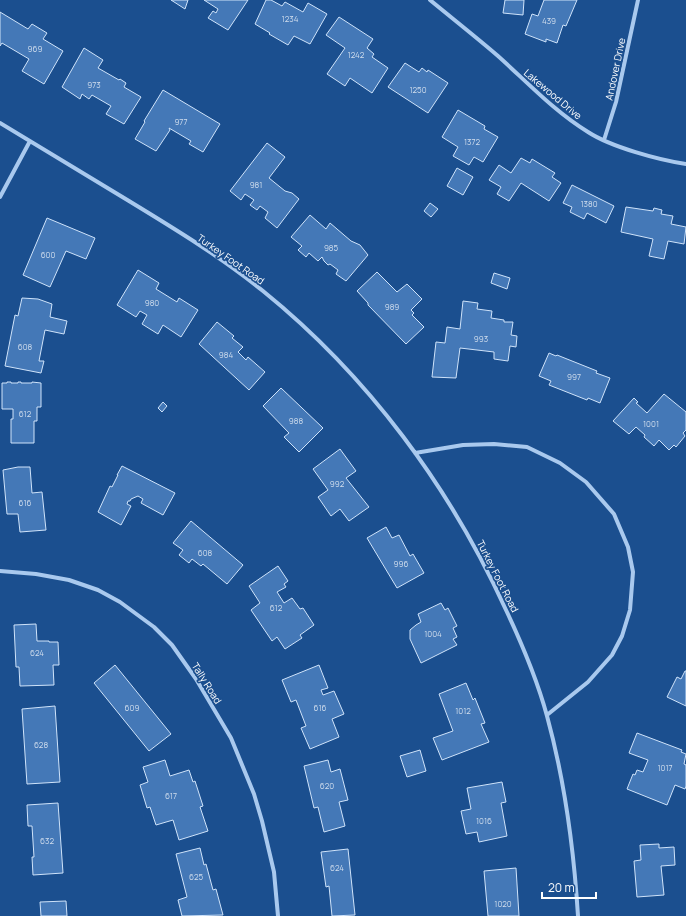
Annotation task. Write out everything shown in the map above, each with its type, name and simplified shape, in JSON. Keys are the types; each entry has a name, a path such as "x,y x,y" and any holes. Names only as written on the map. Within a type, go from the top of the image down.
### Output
{"street":[{"name":"Lakewood Drive","path":"430,0 490,49 571,121 604,140 636,152 686,164"},
{"name":"Andover Drive","path":"604,140 616,102 638,0"},
{"name":"Turkey Foot Road","path":"0,123 159,219 205,249 262,290 317,338 344,366 401,433 438,486 466,531 520,639 534,674 547,715 558,762 568,820 578,916"},
{"path":"0,197 30,142"},
{"path":"415,453 463,445 494,444 527,447 560,463 586,482 614,514 628,547 633,572 630,610 622,636 612,655 588,682 547,715"},
{"name":"Tally Road","path":"0,571 36,574 69,580 98,590 120,602 154,627 172,645 196,679 231,738 254,794 274,872 278,916"}],"building":[{"path":"171,0 188,0 185,9"},
{"path":"204,0 248,0 228,30 208,18 213,11 216,13 218,9"},
{"path":"266,0 271,0 282,6 285,2 303,12 308,3 327,14 310,44 294,36 288,45 255,24"},
{"path":"505,0 524,0 523,15 503,13"},
{"path":"544,0 577,0 566,26 563,25 557,43 546,39 546,42 525,34 532,14 538,16"},
{"path":"0,12 28,29 32,24 47,33 43,39 63,51 44,84 22,71 29,59 2,43 0,46"},
{"path":"339,17 373,39 367,48 374,54 372,57 388,68 372,93 350,78 345,86 327,74 345,48 326,35"},
{"path":"84,48 103,60 98,68 126,83 124,87 141,97 124,124 106,114 111,106 92,95 89,99 82,94 80,99 62,87"},
{"path":"405,63 419,72 422,68 427,72 428,70 448,83 428,113 388,87"},
{"path":"163,90 220,124 203,152 189,144 191,141 169,128 170,130 156,151 135,139"},
{"path":"458,110 485,126 484,129 498,137 483,162 474,157 469,165 453,156 458,147 442,137"},
{"path":"267,143 285,157 269,178 285,191 292,193 299,199 277,228 265,218 268,212 260,206 257,210 250,205 254,200 245,194 241,200 230,191"},
{"path":"521,158 530,163 532,159 555,173 552,177 561,183 549,201 521,183 509,201 497,194 501,187 489,180 499,165 511,173"},
{"path":"457,168 473,177 463,195 447,186"},
{"path":"572,185 614,206 606,223 587,213 584,219 570,212 572,207 563,203"},
{"path":"430,203 438,209 431,217 424,211"},
{"path":"626,207 653,211 654,208 662,210 661,214 673,216 671,224 686,227 684,244 668,241 664,259 649,256 653,239 621,232"},
{"path":"310,215 326,229 330,223 351,241 360,245 368,255 346,281 336,274 338,270 330,264 328,265 322,257 318,261 309,253 306,257 298,250 302,246 291,237"},
{"path":"47,218 95,238 86,259 66,251 50,287 23,275"},
{"path":"138,270 159,283 156,289 177,302 179,298 198,310 181,337 163,325 158,334 142,324 147,315 140,311 136,317 117,305"},
{"path":"377,272 397,292 407,284 422,299 411,310 414,313 412,315 424,327 406,344 368,305 368,303 357,291"},
{"path":"494,273 510,278 507,289 491,283"},
{"path":"22,298 38,299 52,304 50,317 67,321 64,334 45,330 39,361 44,361 41,373 5,366 15,315 18,316"},
{"path":"463,301 478,303 477,309 492,311 491,318 504,320 504,322 513,322 511,335 517,336 516,347 510,346 508,361 494,359 494,352 460,348 456,378 432,377 436,342 445,343 447,327 460,329"},
{"path":"217,322 234,336 232,338 243,347 238,352 246,360 248,357 265,372 249,390 199,344"},
{"path":"549,353 597,371 596,373 610,378 600,403 588,398 587,400 549,385 551,381 539,376"},
{"path":"2,383 41,383 41,407 37,407 37,421 34,421 34,443 11,443 11,419 13,419 13,409 2,409"},
{"path":"281,388 323,428 299,452 284,437 289,433 263,406"},
{"path":"664,394 686,412 686,430 683,433 685,436 676,447 674,445 669,450 659,440 654,446 636,427 629,434 613,421 634,398 638,402 636,403 647,413"},
{"path":"163,402 167,406 162,412 158,408"},
{"path":"340,449 356,471 346,478 369,507 349,521 340,509 331,516 318,497 328,490 313,469"},
{"path":"122,466 175,493 163,515 141,503 143,499 138,496 128,501 127,504 131,506 121,525 98,512 110,486 112,487"},
{"path":"18,467 30,467 32,493 42,492 46,530 20,532 18,514 7,514 3,470"},
{"path":"191,521 243,565 227,584 203,564 201,566 192,559 189,563 179,555 183,550 173,543"},
{"path":"386,527 392,538 399,535 410,556 413,554 424,573 397,588 367,538"},
{"path":"278,566 288,581 284,584 286,587 277,592 284,603 292,598 300,609 303,608 314,625 300,635 302,638 285,649 277,637 272,641 251,610 260,603 249,586"},
{"path":"441,603 445,610 448,608 457,626 453,628 457,637 453,639 457,645 421,663 410,639 410,630 421,622 418,614"},
{"path":"36,624 37,641 58,642 59,665 53,665 54,685 20,686 19,667 16,667 14,625"},
{"path":"115,665 171,734 149,751 94,683"},
{"path":"319,665 328,688 321,690 323,695 334,691 344,714 332,719 339,737 310,749 301,728 306,726 296,700 291,702 282,680"},
{"path":"685,671 686,706 667,697 677,677 681,679"},
{"path":"466,683 473,700 475,698 485,723 481,724 489,742 442,760 433,738 453,731 439,694"},
{"path":"55,706 60,782 27,784 22,709"},
{"path":"637,733 682,750 681,752 686,754 684,764 686,765 685,789 675,785 667,805 627,789 633,774 635,775 637,770 643,772 648,760 629,753"},
{"path":"420,750 426,771 407,777 400,756"},
{"path":"165,760 170,776 189,770 193,782 195,781 203,806 200,807 208,831 179,840 173,820 156,825 150,807 147,808 140,785 148,782 143,767"},
{"path":"328,760 331,772 340,769 348,800 339,802 345,826 324,832 318,807 314,808 304,766"},
{"path":"502,782 506,802 501,803 507,836 479,842 477,832 466,834 461,811 471,809 467,788"},
{"path":"58,803 63,873 33,875 32,857 34,857 32,826 28,826 27,805"},
{"path":"659,844 659,848 674,847 675,865 661,866 664,895 637,897 634,861 641,860 640,845"},
{"path":"200,848 204,865 206,864 213,890 216,889 223,915 182,916 178,900 187,897 176,854"},
{"path":"348,849 355,915 332,916 329,886 326,887 321,852"},
{"path":"516,868 519,916 488,916 484,871"},
{"path":"66,901 67,916 41,916 40,902"}]}
